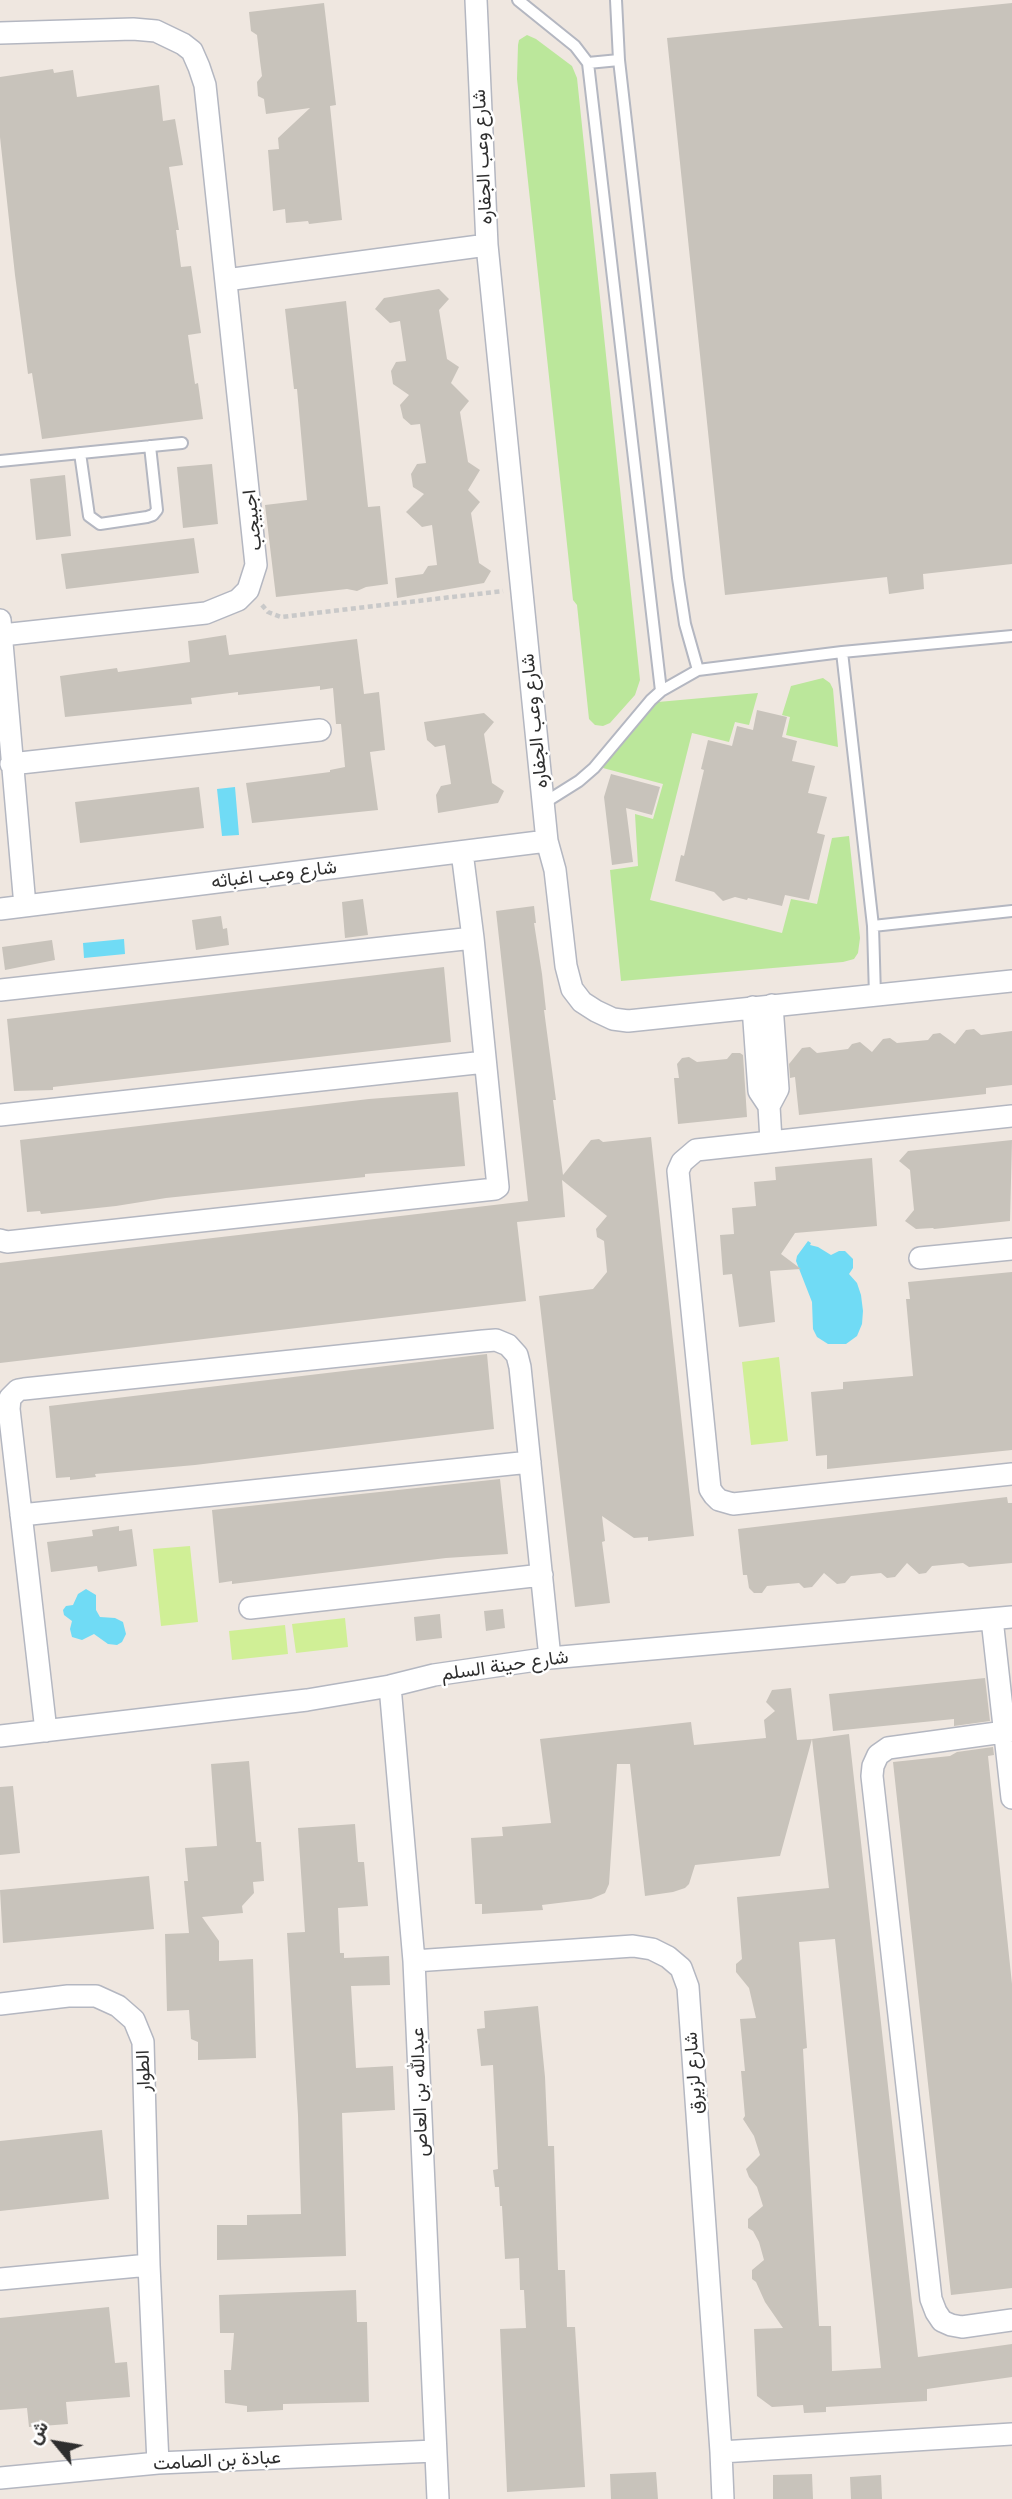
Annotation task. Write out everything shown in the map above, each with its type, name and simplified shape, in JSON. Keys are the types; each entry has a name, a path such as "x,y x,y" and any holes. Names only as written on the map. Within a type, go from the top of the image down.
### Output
{"street":[{"name":"شارع وعب الجفاره","path":"475,0 487,245 547,841 558,888 566,966 572,989 582,1002 613,1019 628,1021 1012,981"},
{"name":"اجبيجب","path":"0,33 133,29 156,31 192,51 205,85 256,547 257,565 248,590"},
{"path":"226,280 487,245"},
{"path":"24,905 1,627 206,613 238,600 248,590"},
{"path":"11,764 320,730"},
{"name":"شارع وعب اغباثه","path":"0,909 547,841"},
{"path":"0,1240 7,1242 495,1189 498,1183 462,852"},
{"path":"0,990 473,938"},
{"path":"762,1006 759,1091 769,1105 771,1141"},
{"path":"0,1115 485,1062"},
{"path":"1012,1116 696,1150 681,1162 678,1171 710,1489 714,1495 733,1504 1012,1474"},
{"path":"920,1258 1012,1249"},
{"path":"46,1731 9,1403 18,1390 469,1342 496,1340 508,1345 517,1355 550,1658"},
{"path":"21,1515 530,1462"},
{"path":"250,1608 542,1574"},
{"path":"1002,1618 1012,1798"},
{"name":"شارع حينة السلم","path":"0,1736 307,1700 390,1686 433,1675 550,1658 1002,1618"},
{"name":"عبدالله بن العاص","path":"390,1686 414,1961 438,2499"},
{"path":"1008,1731 888,1748 878,1755 873,1766 873,1776 931,2299 942,2321 951,2325 962,2327 1012,2320"},
{"name":"شارع لزيرق","path":"414,1961 633,1946 668,1957 681,1968 688,1987 723,2499"},
{"name":"الطوار","path":"0,2004 68,1996 96,1996 118,2006 134,2020 143,2042 158,2463"},
{"path":"0,2279 149,2265"},
{"path":"721,2452 1012,2434"},
{"name":"عبادة بن الصامت","path":"0,2478 158,2463 435,2451"}],"lane":[{"path":"518,0 575,46 588,63 661,691"},
{"path":"616,0 619,60 678,578 685,624 698,670"},
{"path":"588,63 619,60"},
{"path":"0,461 182,443"},
{"path":"80,453 89,516 100,524 147,517 157,510 150,446"},
{"path":"544,803 594,768 661,691 698,670 842,652 1012,636"},
{"path":"842,652 873,926 875,996"},
{"path":"873,926 1012,911"}],"path":[{"path":"248,590 268,612 281,617 521,589"}],"green space":[{"path":"527,35 572,66 577,78 640,680 635,695 610,723 603,726 595,725 589,719 577,605 573,600 517,79 519,40"},
{"path":"823,678 833,689 838,747 786,735 790,717 782,715 791,686"},
{"path":"758,693 749,725 735,722 729,742 692,733 650,900 782,933 791,899 817,904 832,838 849,836 860,938 858,953 854,959 843,962 621,981 610,870 638,866 635,814 653,819 663,784 603,768 604,760 646,708 658,702"},
{"path":"779,1357 788,1441 751,1445 742,1362"},
{"path":"190,1546 198,1622 161,1626 153,1549"},
{"path":"345,1618 348,1647 296,1653 292,1624"},
{"path":"285,1625 288,1654 232,1660 229,1631"}],"water":[{"path":"235,787 239,835 222,836 217,789"},
{"path":"124,939 125,954 84,958 83,943"},
{"path":"808,1241 810,1245 831,1255 845,1251 853,1259 853,1268 849,1274 857,1283 861,1295 862,1324 857,1336 846,1344 828,1344 817,1337 813,1329 812,1302 796,1261"},
{"path":"86,1589 96,1595 96,1610 100,1617 115,1618 123,1622 126,1634 122,1642 117,1645 108,1644 94,1634 82,1640 72,1637 72,1621 64,1615 63,1610 66,1606 73,1605 78,1594"}],"building":[{"path":"324,3 336,105 330,106 342,220 309,224 308,221 286,223 285,209 273,211 268,150 279,149 278,138 310,108 266,114 264,99 258,96 257,82 262,76 257,35 251,31 249,12"},
{"path":"1012,3 1012,564 923,574 924,589 889,594 887,577 725,595 667,38"},
{"path":"53,69 54,73 73,70 77,97 159,85 163,121 175,119 183,165 169,167 179,230 176,230 181,267 191,266 201,333 188,335 203,419 42,439 32,373 28,374 15,275 0,137 0,77"},
{"path":"439,289 449,299 439,310 447,359 459,367 451,383 469,401 460,412 468,462 480,470 468,490 480,502 471,513 479,563 491,571 484,583 397,598 395,578 423,574 428,566 437,565 432,525 422,527 406,512 424,494 413,487 411,474 417,464 426,463 420,424 411,425 403,418 400,405 409,395 393,384 391,371 396,362 406,361 400,321 390,323 375,309 384,298"},
{"path":"346,301 368,507 380,506 388,584 357,591 347,589 276,597 265,505 307,500 297,389 294,389 285,309"},
{"path":"212,464 218,524 183,528 177,467"},
{"path":"65,475 71,536 36,540 30,479"},
{"path":"194,538 199,573 66,589 61,554"},
{"path":"226,635 229,655 357,639 364,694 379,692 385,750 370,752 378,810 252,823 246,783 330,772 345,767 341,724 336,724 333,688 320,690 320,686 238,695 238,692 191,698 192,704 65,717 60,676 117,668 118,672 190,662 188,641"},
{"path":"757,710 787,717 782,737 797,741 792,761 815,766 808,793 827,797 817,833 825,835 809,900 785,895 782,906 748,898 735,897 723,901 714,892 675,881 681,855 684,856 704,770 701,769 708,740 732,746 737,726 753,730"},
{"path":"484,713 494,722 484,734 492,783 504,791 498,803 438,813 436,795 441,786 451,784 445,745 435,747 427,740 424,722"},
{"path":"611,774 660,787 652,815 626,808 633,862 612,865 604,797"},
{"path":"199,787 204,828 80,843 75,802"},
{"path":"363,899 368,935 345,938 342,902"},
{"path":"534,906 563,1175 591,1140 599,1139 603,1142 651,1137 694,1536 648,1541 648,1537 634,1538 602,1516 605,1541 602,1542 610,1603 575,1607 539,1296 593,1289 607,1272 604,1241 597,1237 596,1229 607,1216 562,1180 565,1217 517,1222 526,1301 0,1363 0,1263 528,1201 496,911"},
{"path":"221,916 223,929 227,928 229,945 196,950 192,920"},
{"path":"52,940 55,960 5,970 2,947"},
{"path":"444,967 451,1042 53,1087 53,1090 14,1091 7,1019"},
{"path":"974,1029 981,1035 1012,1031 1012,1085 986,1088 986,1094 799,1115 795,1077 790,1078 789,1064 802,1048 810,1047 817,1053 848,1049 852,1044 860,1042 872,1052 883,1039 890,1038 897,1043 928,1040 933,1034 940,1033 955,1044 966,1030"},
{"path":"732,1053 743,1055 747,1117 678,1124 674,1078 679,1078 677,1064 682,1058 689,1057 697,1062 727,1059"},
{"path":"458,1092 465,1166 365,1174 365,1177 41,1214 40,1211 27,1212 20,1140 369,1099"},
{"path":"1012,1140 1010,1221 916,1229 905,1221 914,1210 910,1170 899,1161 908,1151"},
{"path":"872,1158 877,1226 795,1233 781,1254 801,1269 770,1271 775,1322 739,1327 732,1274 723,1275 720,1235 734,1234 732,1208 756,1206 754,1182 776,1180 775,1167"},
{"path":"1012,1272 1012,1450 827,1469 827,1455 816,1456 811,1392 843,1389 843,1382 913,1376 906,1299 910,1299 908,1282"},
{"path":"487,1354 494,1429 195,1465 95,1474 96,1477 70,1480 70,1477 56,1478 49,1406"},
{"path":"500,1479 508,1554 446,1558 232,1584 232,1581 219,1583 212,1510"},
{"path":"1007,1497 1008,1503 1012,1503 1012,1563 969,1567 963,1563 932,1566 926,1573 919,1574 907,1563 895,1577 887,1578 881,1573 851,1576 845,1583 837,1584 824,1573 812,1587 804,1588 799,1583 767,1586 762,1593 754,1593 749,1588 747,1575 743,1575 738,1529"},
{"path":"119,1526 119,1531 132,1529 137,1566 98,1572 97,1566 51,1572 47,1542 93,1536 92,1530"},
{"path":"503,1609 505,1628 486,1631 484,1611"},
{"path":"440,1614 442,1638 416,1641 414,1617"},
{"path":"985,1678 990,1721 954,1726 954,1719 833,1731 829,1694"},
{"path":"791,1688 797,1740 812,1739 780,1856 695,1865 685,1888 645,1896 630,1764 617,1764 609,1884 605,1893 591,1899 542,1905 543,1910 482,1914 482,1904 475,1904 471,1838 503,1836 502,1827 551,1823 540,1739 691,1722 694,1745 766,1738 764,1720 775,1711 766,1702 772,1690"},
{"path":"849,1734 918,2357 1012,2344 1012,2377 927,2389 927,2401 826,2407 826,2412 804,2413 803,2405 772,2407 757,2396 754,2329 783,2328 752,2279 752,2270 764,2260 759,2242 748,2228 748,2219 763,2206 757,2187 746,2169 760,2155 754,2136 743,2119 745,2116 741,2071 745,2071 740,2019 756,2018 749,1988 736,1972 736,1964 742,1959 737,1897 829,1888 812,1739","holes":["835,1939 881,2368 832,2371 831,2326 819,2326 803,2049 807,2048 799,1942"]},
{"path":"993,1747 994,1755 988,1756 1012,1984 1012,2288 951,2295 893,1762 950,1756 957,1752"},
{"path":"249,1761 256,1842 261,1842 264,1881 253,1882 254,1893 242,1906 243,1913 202,1917 219,1941 219,1961 253,1959 256,2058 198,2060 198,2042 191,2039 189,2010 167,2011 165,1934 189,1933 184,1881 188,1881 185,1848 217,1846 211,1764"},
{"path":"13,1786 20,1853 0,1855 0,1787"},
{"path":"355,1824 358,1862 364,1862 368,1906 338,1908 340,1953 344,1953 344,1958 389,1956 390,1985 351,1986 356,2068 393,2066 395,2110 342,2113 346,2256 217,2260 217,2225 247,2225 247,2215 301,2214 287,1933 305,1932 298,1828"},
{"path":"149,1876 154,1929 3,1943 0,1890"},
{"path":"538,2006 548,2146 554,2146 558,2270 565,2270 567,2327 575,2327 585,2487 507,2492 500,2329 526,2328 524,2290 520,2290 519,2258 505,2259 502,2206 499,2187 495,2187 493,2170 498,2169 493,2065 481,2066 477,2029 485,2028 484,2011"},
{"path":"102,2130 109,2199 0,2211 0,2141"},
{"path":"356,2290 357,2322 367,2322 369,2402 283,2404 283,2410 247,2412 247,2406 225,2403 224,2370 231,2370 234,2333 220,2333 219,2295"},
{"path":"109,2307 115,2363 127,2362 130,2397 66,2402 68,2424 29,2427 27,2408 0,2410 0,2318"},
{"path":"656,2472 658,2499 611,2499 610,2474"},
{"path":"812,2474 813,2499 773,2499 773,2475"},
{"path":"881,2475 882,2499 851,2499 850,2477"}]}
